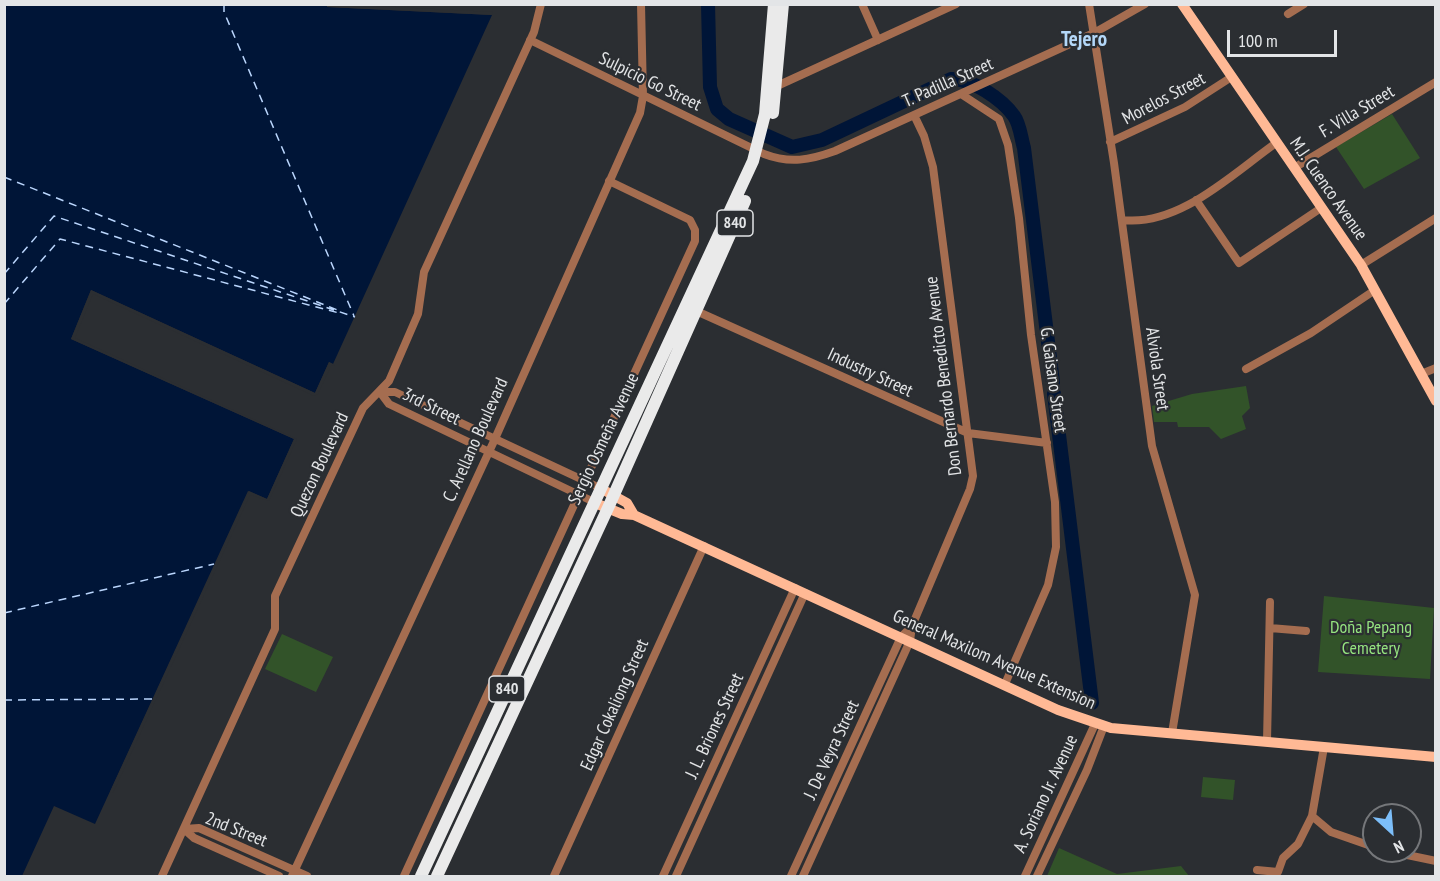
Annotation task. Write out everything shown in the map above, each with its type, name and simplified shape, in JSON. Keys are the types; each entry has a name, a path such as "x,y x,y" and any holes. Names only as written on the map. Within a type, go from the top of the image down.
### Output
{"highway":[{"name":"Sergio Osmeña Avenue","path":"763,141 774,4"},
{"name":"Sergio Osmeña Avenue","path":"437,876 614,495 763,141 777,86 783,4"},
{"name":"Sergio Osmeña Avenue","path":"421,876 600,488 691,309"}],"main road":[{"name":"M.J. Cuenco Avenue","path":"1182,4 1230,78 1361,265 1436,400"},
{"name":"General Maxilom Avenue Extension","path":"600,488 627,503 634,515"},
{"name":"General Maxilom Avenue Extension","path":"594,501 622,514 634,515 704,546 1099,725 1434,756"}],"street":[{"name":"Quezon Boulevard","path":"162,876 275,629 275,596 363,408 388,381 418,314 424,272 530,40 540,16 541,4"},
{"name":"C. Arellano Boulevard","path":"293,873 494,441 640,113 643,96 641,4"},
{"path":"862,4 878,40"},
{"path":"777,86 956,4"},
{"name":"Alviola Street","path":"1089,4 1122,220 1152,446 1195,596 1172,733"},
{"name":"T. Padilla Street","path":"763,141 789,162 812,159 1094,33 1145,4"},
{"path":"1288,14 1304,4"},
{"name":"Sulpicio Go Street","path":"530,40 643,96 763,141"},
{"name":"Morelos Street","path":"1110,142 1185,107 1230,78"},
{"name":"F. Villa Street","path":"1293,168 1436,82"},
{"name":"G. Gaisano Street","path":"961,94 999,119 1008,145 1030,335 1055,502 1056,547 1048,585 1005,684"},
{"name":"Don Bernardo Benedicto Avenue","path":"905,639 970,489 973,476 933,167 924,136 914,115"},
{"path":"1122,220 1159,218 1196,200 1276,143"},
{"path":"404,876 578,493 654,334 696,235 690,220 609,181"},
{"path":"1196,200 1239,263 1321,208"},
{"path":"1361,265 1436,218"},
{"path":"1246,369 1311,333 1375,290"},
{"name":"Industry Street","path":"691,309 968,433 1047,443"},
{"path":"1421,375 1436,368"},
{"name":"3rd Street","path":"380,392 395,392 494,441 600,488"},
{"name":"3rd Street","path":"380,392 390,404 594,501"},
{"name":"Edgar Cokaliong Street","path":"554,876 704,546"},
{"name":"J. L. Briones Street","path":"663,876 727,738 800,590"},
{"name":"J. L. Briones Street","path":"676,876 738,742 800,590"},
{"path":"1267,741 1270,602"},
{"path":"1270,628 1306,631"},
{"name":"J. De Veyra Street","path":"791,876 819,813 905,639"},
{"name":"J. De Veyra Street","path":"803,876 905,639"},
{"name":"A. Soriano Jr. Avenue","path":"1025,876 1099,725"},
{"name":"A. Soriano Jr. Avenue","path":"1037,876 1087,770 1099,725"},
{"path":"727,738 738,742"},
{"path":"1257,870 1278,872 1283,858 1298,844 1312,816 1324,747"},
{"path":"819,813 829,818"},
{"path":"1312,816 1331,832 1362,843"},
{"name":"2nd Street","path":"184,829 199,828 293,873 308,876"},
{"name":"2nd Street","path":"184,829 194,838 279,876"},
{"path":"683,832 694,837"}],"green space":[{"path":"1392,114 1420,158 1364,189 1336,147"},
{"path":"1246,386 1250,408 1242,416 1246,429 1221,439 1209,427 1178,427 1177,422 1154,422 1152,406 1192,394"},
{"name":"Doña Pepang Cemetery","path":"1324,596 1434,608 1430,679 1318,672"},
{"path":"282,634 333,657 316,692 265,669"},
{"path":"1203,777 1235,780 1233,800 1201,797"},
{"path":"1059,848 1117,874 1181,866 1189,876 1047,876"}],"water":[{"path":"327,4 328,7 492,15 333,364 329,362 315,393 91,290 71,339 294,439 267,499 248,491 95,824 54,806 22,876 5,876 5,5"}],"pier":[{"path":"327,5 493,12 492,15 327,7"},
{"path":"91,290 315,393 329,362 335,365 331,366 318,394 314,396 93,294 75,338 297,439 269,501 250,495 113,793 110,792 249,491 267,499 294,439 71,339"}],"waterway":[{"path":"708,4 710,87 717,109 729,119 792,147 822,140 951,79 977,86 1009,109 1018,123 1024,148 1053,382"},
{"path":"1054,394 1092,703"}],"ferry route":[{"path":"224,4 224,12 354,316"},
{"path":"4,177 340,311"},
{"path":"4,274 54,216 355,317"},
{"path":"4,304 60,239 339,313"},
{"path":"4,613 214,564"},
{"path":"4,700 152,699"}],"district":[{"name":"Tejero","path":"1084,40"}]}
